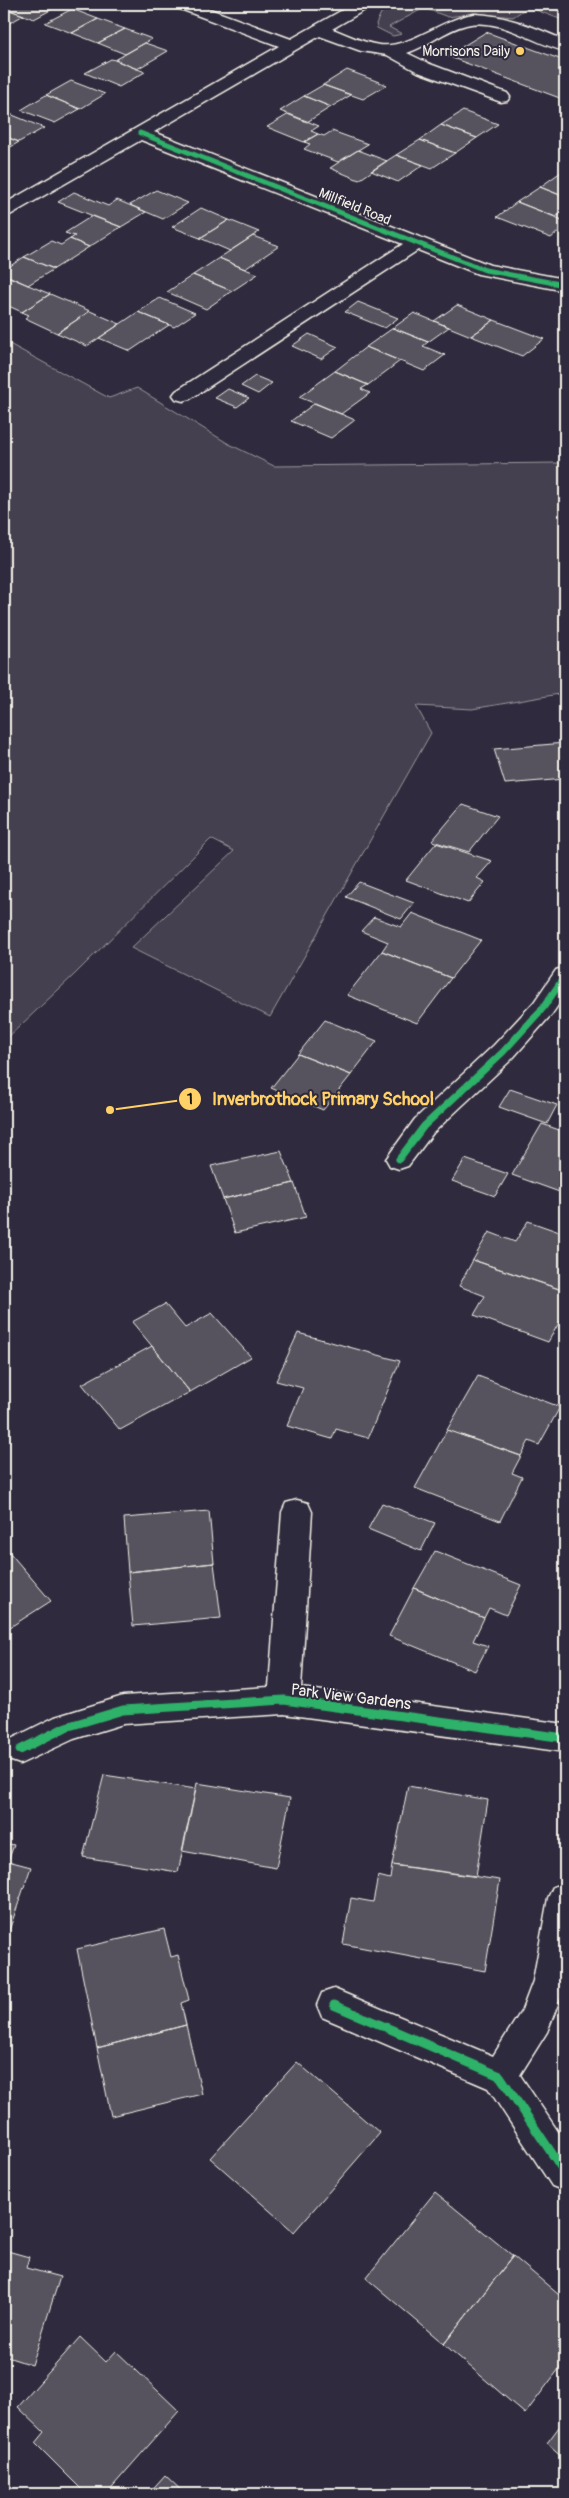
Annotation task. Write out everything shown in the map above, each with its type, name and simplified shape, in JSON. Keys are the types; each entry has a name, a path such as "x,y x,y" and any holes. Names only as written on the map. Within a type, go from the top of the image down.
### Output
{"street":[{"path":"181,4 293,45"},
{"path":"4,211 364,4"},
{"path":"320,30 374,50 391,51 412,46 449,25 463,20 496,20 565,46"},
{"path":"391,51 424,68 501,97"},
{"name":"Millfield Road","path":"140,133 415,244 485,270 565,285"},
{"path":"183,395 415,244"},
{"path":"399,1159 424,1126 503,1052 542,1008 565,976"},
{"name":"Park View Gardens","path":"284,1700 297,1512"},
{"name":"Park View Gardens","path":"20,1750 66,1727 123,1710 284,1700 565,1738"},
{"path":"500,2076 535,2020 550,1981 565,1898"},
{"path":"334,2005 500,2076 565,2173"}],"shaded area":[{"path":"396,4 539,4 565,13 565,21 528,7 513,17 476,13 448,17 424,8 389,27 402,34 393,36 377,28 376,24 381,13"},
{"path":"4,341 109,398 137,388 229,444 274,466 561,463 565,482 565,693 472,709 416,706 431,733 270,1017 131,948 234,851 211,839 75,974 4,1041"}],"building":[{"path":"4,4 53,4 58,6 34,19 4,8"},
{"path":"4,8 24,15 4,26"},
{"path":"72,9 98,19 72,33 45,23"},
{"path":"98,19 125,29 98,43 72,33"},
{"path":"125,29 152,39 125,54 98,43"},
{"path":"486,32 565,61 565,100 447,56"},
{"path":"145,43 168,51 137,69 115,60"},
{"path":"111,59 145,72 119,87 85,73"},
{"path":"347,70 387,85 363,99 323,85"},
{"path":"71,81 105,94 80,109 46,95"},
{"path":"323,85 351,95 331,107 304,96"},
{"path":"46,95 80,109 55,123 21,110"},
{"path":"304,96 331,107 307,122 280,111"},
{"path":"463,111 498,124 477,138 441,125"},
{"path":"10,114 44,128 19,142 4,136 4,118"},
{"path":"289,114 319,126 311,131 318,134 304,142 267,127"},
{"path":"441,125 477,138 455,153 420,140"},
{"path":"332,131 368,144 338,162 304,149 310,144 304,142 318,134 324,136"},
{"path":"4,136 19,142 4,151"},
{"path":"420,140 455,153 432,168 396,155"},
{"path":"358,150 387,161 359,180 330,168"},
{"path":"396,155 423,165 398,182 371,171"},
{"path":"561,172 565,173 565,197 540,187"},
{"path":"540,187 565,197 565,210 556,217 517,202"},
{"path":"156,190 188,203 163,219 130,205"},
{"path":"74,192 108,206 117,200 146,212 121,227 58,202"},
{"path":"517,202 565,221 565,233 563,235 557,233 551,238 497,217"},
{"path":"201,208 229,220 200,238 172,227"},
{"path":"92,216 121,227 89,247 70,239 75,236 65,233"},
{"path":"229,220 259,232 230,251 200,238"},
{"path":"253,236 279,246 245,269 219,258"},
{"path":"70,239 89,247 54,269 24,257 51,241 61,245"},
{"path":"24,257 54,269 28,285 4,274 4,270"},
{"path":"219,258 258,274 232,291 193,275"},
{"path":"193,275 232,291 206,309 167,292"},
{"path":"9,277 50,294 22,312 4,304 4,280"},
{"path":"50,294 90,311 57,333 25,318 29,315 22,312"},
{"path":"160,298 195,313 174,327 138,312"},
{"path":"358,302 398,318 385,328 345,312"},
{"path":"457,305 494,320 471,336 434,321"},
{"path":"90,311 120,324 87,346 57,333"},
{"path":"138,312 169,325 130,351 99,338"},
{"path":"414,313 449,327 428,342 393,328"},
{"path":"494,320 544,339 522,356 471,336"},
{"path":"393,328 428,342 423,346 445,355 424,371 366,347"},
{"path":"309,334 338,347 321,359 292,346"},
{"path":"366,347 400,361 368,385 335,371"},
{"path":"335,371 368,385 361,389 370,393 341,414 299,397"},
{"path":"255,376 272,383 258,394 241,386"},
{"path":"228,389 249,398 237,407 215,398"},
{"path":"315,403 355,420 331,438 291,421"},
{"path":"565,743 565,779 505,784 494,749"},
{"path":"463,804 498,816 469,852 432,841"},
{"path":"436,843 492,861 477,878 485,882 468,903 406,880"},
{"path":"359,882 414,903 401,919 346,897"},
{"path":"412,913 481,940 451,978 382,951 388,942 361,931 374,917 401,927"},
{"path":"382,951 451,978 417,1023 347,995"},
{"path":"325,1020 377,1041 351,1075 298,1054"},
{"path":"298,1054 351,1075 323,1110 271,1088"},
{"path":"510,1089 557,1105 547,1124 499,1107"},
{"path":"542,1124 565,1132 565,1194 512,1175"},
{"path":"281,1151 294,1183 223,1199 211,1166"},
{"path":"465,1159 508,1174 495,1196 452,1181"},
{"path":"294,1183 306,1217 235,1233 223,1199"},
{"path":"528,1221 565,1234 565,1291 473,1260 489,1232 515,1242"},
{"path":"473,1260 565,1291 565,1323 560,1321 548,1342 474,1315 485,1296 459,1286"},
{"path":"165,1304 185,1328 212,1313 251,1357 190,1392 132,1322"},
{"path":"298,1333 400,1361 368,1438 336,1429 332,1439 287,1426 303,1388 276,1381"},
{"path":"152,1346 190,1392 120,1430 82,1384"},
{"path":"478,1376 560,1407 539,1445 529,1441 521,1456 447,1430"},
{"path":"447,1430 521,1456 512,1473 522,1477 500,1521 415,1488"},
{"path":"382,1503 435,1523 421,1551 368,1529"},
{"path":"209,1511 214,1563 128,1572 124,1518"},
{"path":"4,1546 51,1601 4,1631"},
{"path":"435,1551 521,1585 506,1615 489,1608 484,1618 414,1588"},
{"path":"214,1563 221,1618 133,1626 128,1572"},
{"path":"414,1588 484,1618 473,1641 488,1646 475,1671 389,1636"},
{"path":"104,1775 196,1789 178,1872 83,1857"},
{"path":"197,1783 290,1798 276,1868 182,1851"},
{"path":"408,1786 488,1800 476,1876 392,1865"},
{"path":"4,1843 14,1845 8,1861 31,1867 4,1945"},
{"path":"392,1865 500,1880 485,1971 343,1944 351,1898 373,1902 378,1876 390,1879"},
{"path":"164,1929 171,1957 178,1955 189,2000 181,2003 186,2025 97,2048 77,1949"},
{"path":"186,2025 202,2094 111,2116 97,2048"},
{"path":"297,2062 380,2133 294,2232 210,2158"},
{"path":"435,2192 513,2256 444,2344 366,2278"},
{"path":"4,2250 29,2257 26,2268 60,2277 32,2365 4,2356"},
{"path":"513,2256 565,2300 565,2361 525,2414 444,2344"},
{"path":"80,2337 106,2362 116,2351 179,2411 106,2494 86,2494 35,2443 44,2432 18,2407"},
{"path":"565,2419 565,2459 547,2443"},
{"path":"165,2475 185,2494 148,2494"}],"cycle path":[{"path":"140,133 485,270 565,285"},
{"path":"399,1159 424,1126 503,1052 543,1008 565,976"},
{"path":"20,1750 66,1727 123,1710 284,1700 565,1738"},
{"path":"334,2005 500,2076 565,2173"}],"place":[{"name":"Morrisons Daily","path":"520,51"},
{"name":"Inverbrothock Primary School","path":"110,1110"}]}
